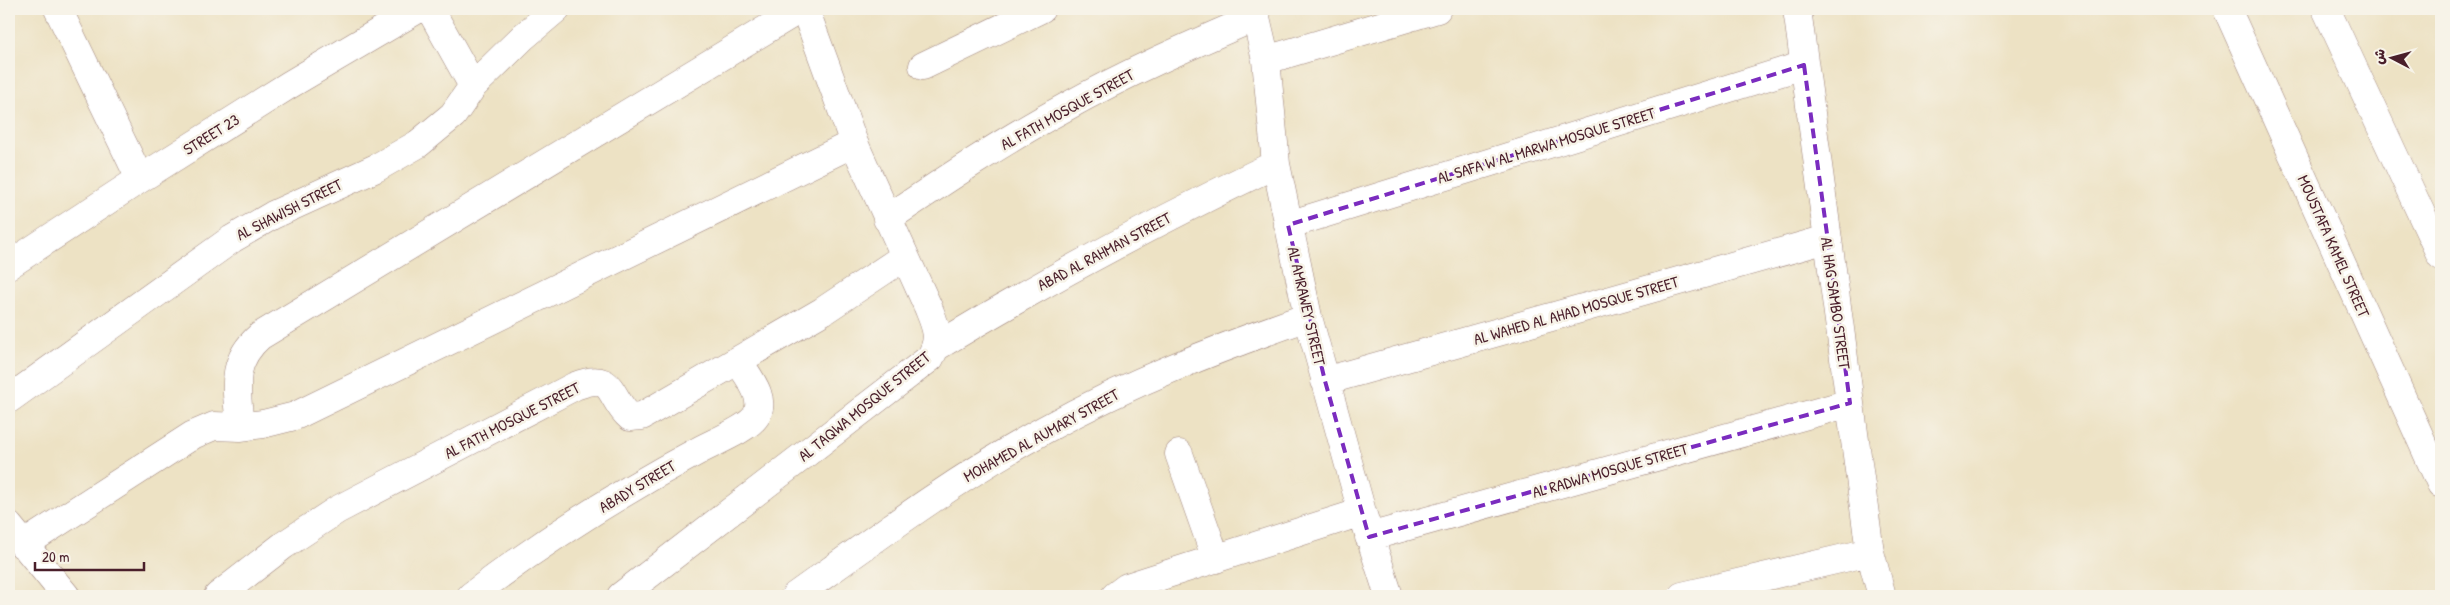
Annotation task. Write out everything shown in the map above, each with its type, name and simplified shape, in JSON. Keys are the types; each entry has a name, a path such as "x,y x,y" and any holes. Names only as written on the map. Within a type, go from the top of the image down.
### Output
{"street":[{"path":"58,9 140,179"},
{"name":"STREET 23","path":"9,265 140,179 289,85 418,9"},
{"path":"430,9 473,86"},
{"name":"AL SHAWISH STREET","path":"9,399 232,239 273,214 376,168 418,144 453,115 473,86 524,36 556,9"},
{"path":"240,427 236,379 239,362 247,347 260,336 800,9"},
{"name":"AL TAQWA MOSQUE STREET","path":"621,596 930,358 936,347 937,329 854,143 805,9"},
{"path":"923,66 1041,9"},
{"path":"1266,60 1437,9"},
{"name":"AL HAG SAMBO STREET","path":"1797,9 1870,552 1882,596"},
{"name":"MOUSTAFA KAMEL STREET","path":"2227,9 2441,484"},
{"path":"2326,9 2441,256"},
{"name":"AL AMRAWEY STREET","path":"1255,13 1266,60 1276,164 1308,316 1366,525 1389,596"},
{"name":"AL FATH MOSQUE STREET","path":"887,219 974,161 1063,108 1156,60 1255,13"},
{"name":"AL SAFA W AL MARWA MOSQUE STREET","path":"1288,225 1804,65"},
{"path":"66,596 16,536 193,435 214,426 240,427 279,421 295,416 854,143"},
{"name":"ABAD AL RAHMAN STREET","path":"936,347 1002,307 1129,236 1276,164"},
{"name":"AL WAHED AL AHAD MOSQUE STREET","path":"1325,381 1827,239"},
{"name":"AL FATH MOSQUE STREET","path":"218,596 284,544 336,510 575,386 586,381 598,382 609,386 630,417 642,416 739,362 823,311 904,257"},
{"name":"MOHAMED AL AUMARY STREET","path":"795,596 960,479 1045,429 1131,386 1221,348 1308,316"},
{"name":"ABADY STREET","path":"471,596 573,524 664,469 751,422 760,406 760,398 739,362"},
{"name":"AL RADWA MOSQUE STREET","path":"1115,596 1127,587 1216,559 1366,525 1850,403"},
{"path":"1179,454 1216,559"},
{"path":"1682,596 1870,552"}],"highlighted area":[{"path":"1804,65 1850,403 1369,537 1325,381 1288,225"}]}
